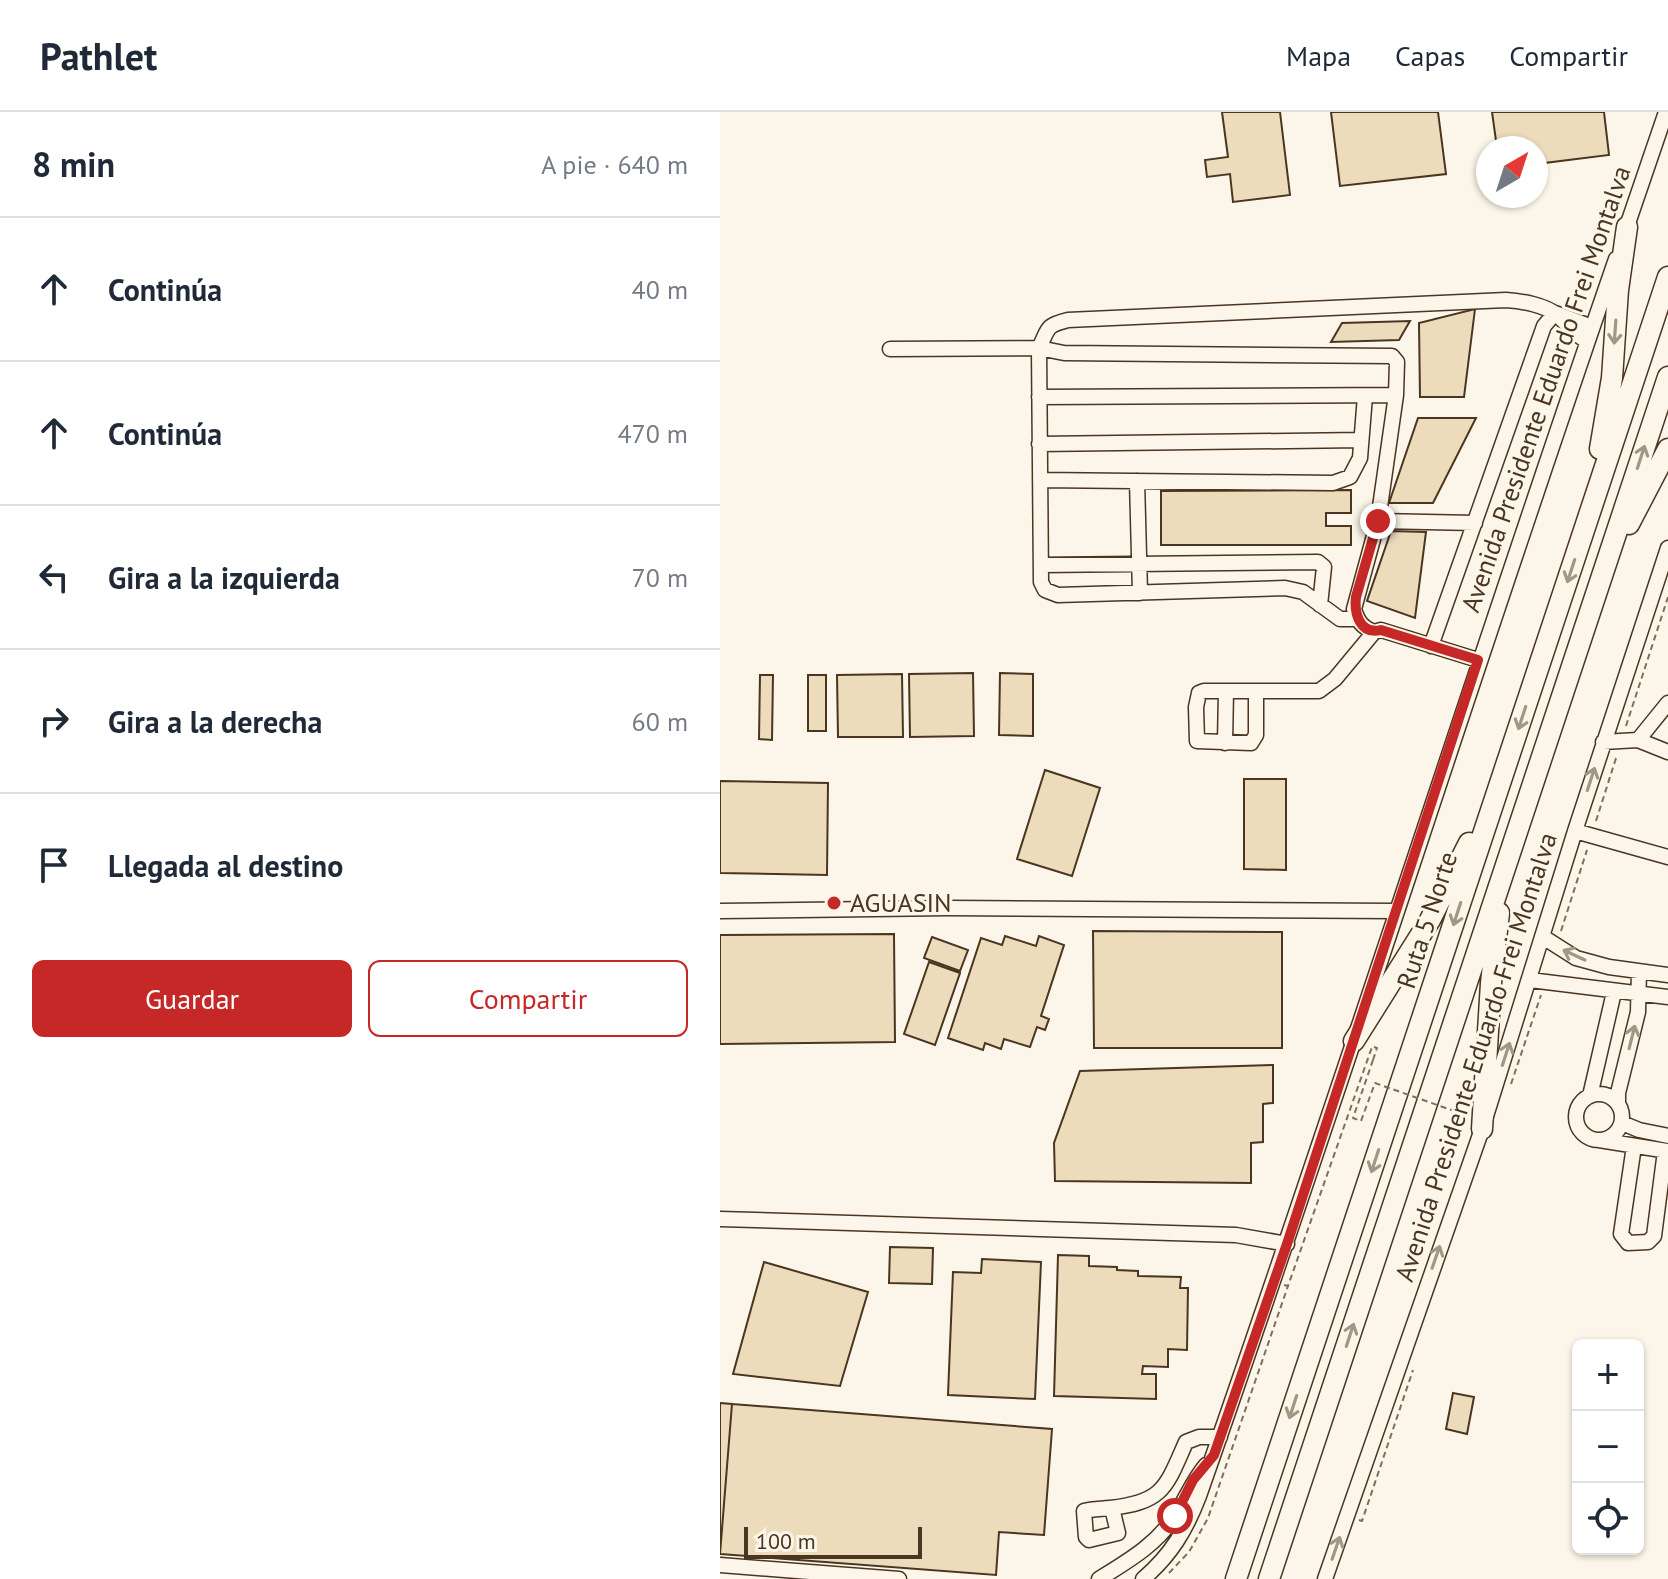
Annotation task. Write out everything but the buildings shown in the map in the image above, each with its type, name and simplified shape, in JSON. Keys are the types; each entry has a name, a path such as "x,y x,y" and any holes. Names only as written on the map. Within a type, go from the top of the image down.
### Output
{"highway":[{"path":"1595,497 1612,378 1618,290 1627,227"},
{"name":"Ruta 5 Norte","path":"1236,1579 1668,277"},
{"path":"1269,1579 1668,377"},
{"path":"1608,558 1668,449"},
{"path":"1363,1044 1499,786"},
{"path":"1482,1129 1491,983 1504,870"},
{"path":"1279,1579 1281,1542"}],"street":[{"name":"Avenida Presidente Eduardo Frei Montalva","path":"1143,1579 1171,1552 1183,1534 1363,1044 1396,911 1478,660 1666,112"},
{"path":"1357,619 1340,619 1303,592 1285,588 1051,595 1041,582 1039,348 1045,331 1053,324 1068,320 1506,300 1522,301 1555,313 1590,334"},
{"path":"1431,646 1544,326 1555,313"},
{"path":"890,349 1039,348 1064,353 1392,356 1397,362 1396,395 1378,521 1354,609 1357,619 1374,632"},
{"path":"1039,397 1396,395"},
{"path":"1040,480 1333,483 1350,477 1360,458 1365,396"},
{"path":"1039,444 1361,440"},
{"path":"1137,481 1140,593"},
{"path":"1378,521 1475,523"},
{"name":"Avenida Presidente Eduardo Frei Montalva","path":"1325,1579 1482,1129 1603,742 1668,548"},
{"path":"1041,565 1318,562 1324,567 1320,605"},
{"path":"1256,691 1255,740 1251,743 1197,741 1196,707 1199,693 1226,691 1256,691 1319,691 1335,679 1374,632 1381,630 1478,660"},
{"path":"1225,743 1226,691"},
{"path":"1638,740 1668,703"},
{"path":"1603,742 1638,740 1668,752"},
{"path":"1575,831 1668,857"},
{"path":"720,911 948,908 1396,911"},
{"path":"1543,937 1576,958 1668,975"},
{"path":"1599,1140 1609,1138 1622,1123 1618,1093 1638,1012 1639,971"},
{"path":"1530,980 1668,997"},
{"path":"1590,1096 1614,992"},
{"path":"1618,1103 1610,1096 1590,1096 1577,1111 1581,1130 1599,1140 1667,1151 1654,1236 1648,1242 1628,1243 1621,1234 1634,1146"},
{"path":"1622,1123 1668,1136"},
{"path":"720,1219 1236,1235 1287,1244"},
{"path":"1112,1508 1158,1495 1165,1488 1186,1442 1199,1437 1220,1437"},
{"path":"1099,1579 1148,1548 1175,1516 1193,1480 1214,1455"},
{"path":"720,1565 899,1579"}],"path":[{"path":"1274,1282 1288,1286 1363,1044"},
{"path":"1373,1060 1353,1118 1361,1121 1375,1083 1457,1112 1444,1148 1452,1151 1474,1090"}],"place":[{"name":"AGUASIN","path":"834,903"}],"route":[{"path":"1175,1516 1193,1480 1214,1455 1287,1244 1478,660 1381,630 1374,632 1357,619 1354,609 1356,597 1378,521"}]}
